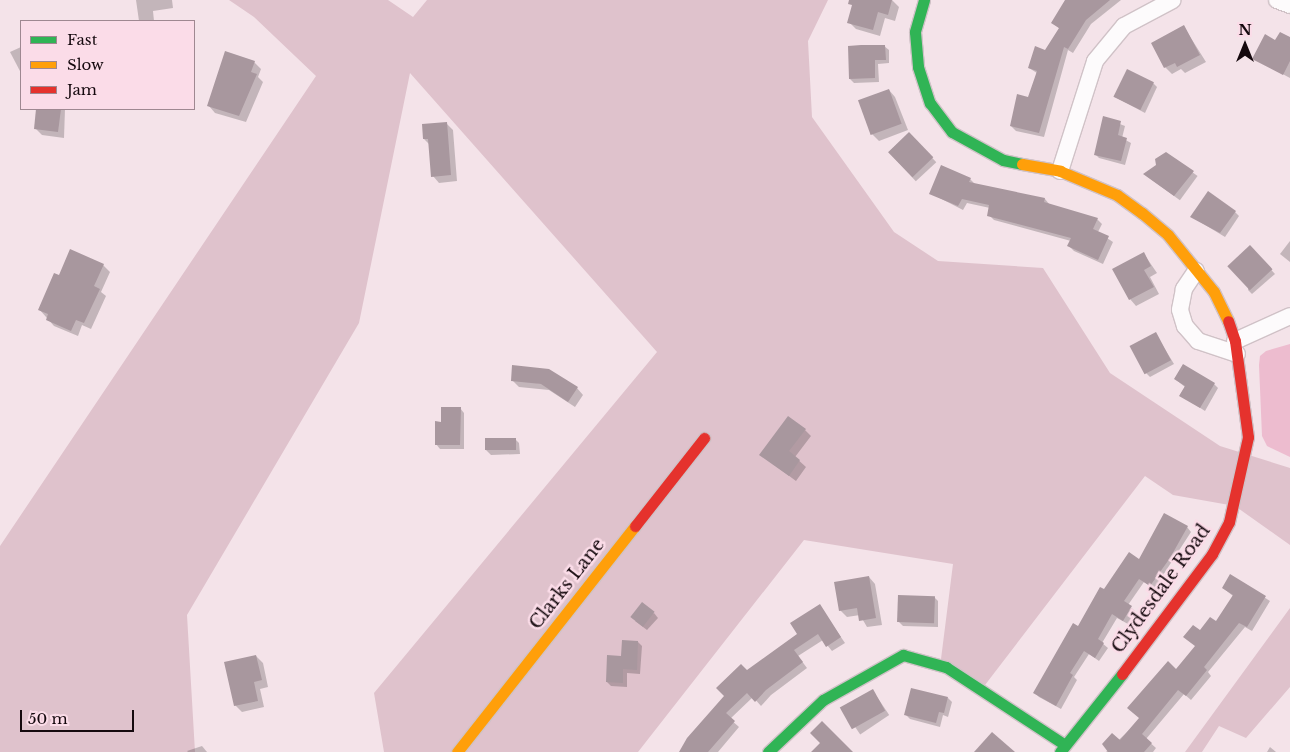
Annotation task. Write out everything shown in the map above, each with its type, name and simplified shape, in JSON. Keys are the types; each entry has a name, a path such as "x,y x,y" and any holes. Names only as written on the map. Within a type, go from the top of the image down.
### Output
{"street":[{"name":"Clydesdale Road","path":"924,0 915,32 918,67 930,102 952,132 1003,160 1060,171 1117,196 1142,213 1168,235 1225,311 1236,348 1248,437 1229,522 1212,554 1170,613 1063,748"},
{"path":"1060,171 1095,61 1124,26 1174,0"},
{"path":"1277,0 1290,5"},
{"path":"1196,271 1184,289 1180,310 1185,326 1198,341 1218,350 1236,348 1290,316"},
{"name":"Clarks Lane","path":"457,752 704,438"},
{"path":"768,752 823,700 903,655 946,667 1063,748"}],"shaded area":[{"path":"229,0 388,0 413,17 427,0 828,0 808,41 812,117 894,232 938,261 1043,268 1110,373 1220,446 1290,468 1290,545 1235,506 1173,495 1145,476 985,685 941,659 953,564 804,540 638,752 384,752 374,693 657,352 410,73 359,323 187,615 195,752 0,752 0,546 316,76 254,17"},
{"path":"1290,344 1290,457 1267,446 1262,436 1259,365 1260,356 1266,351"},
{"path":"1290,608 1290,687 1246,738 1219,726 1202,752 1185,752"}],"building":[{"path":"849,0 892,0 888,15 878,12 873,30 847,23 852,5 848,4"},
{"path":"1065,0 1110,0 1086,20 1068,49 1064,47 1039,133 1010,126 1017,94 1028,97 1037,71 1028,68 1035,46 1045,50 1059,28 1051,23"},
{"path":"1184,25 1200,55 1177,67 1175,63 1164,68 1151,43"},
{"path":"1280,32 1290,37 1290,61 1283,75 1252,59 1265,34 1275,40"},
{"path":"885,45 886,60 875,60 875,78 849,79 848,46"},
{"path":"225,51 255,61 251,72 257,74 239,116 207,106"},
{"path":"1127,69 1154,82 1140,110 1113,97"},
{"path":"889,89 902,124 871,135 858,100"},
{"path":"36,110 61,110 58,132 34,129"},
{"path":"1103,116 1121,121 1118,135 1127,138 1121,161 1094,155"},
{"path":"447,122 451,175 431,177 428,139 423,139 422,124"},
{"path":"909,132 933,157 912,177 888,152"},
{"path":"1166,152 1194,171 1174,196 1143,174 1156,165 1155,159"},
{"path":"941,165 971,178 969,182 1045,198 1044,202 1098,218 1093,229 1109,236 1098,260 1067,246 1071,238 987,216 989,205 962,199 958,206 929,194"},
{"path":"1208,191 1236,211 1220,233 1190,217"},
{"path":"1250,245 1273,269 1250,290 1227,266"},
{"path":"70,249 104,264 94,286 100,289 84,323 76,320 71,331 46,320 48,314 38,310 54,273 59,275"},
{"path":"1144,252 1151,266 1144,270 1154,287 1129,300 1112,269"},
{"path":"1156,332 1171,360 1145,374 1130,346"},
{"path":"1183,364 1215,383 1200,408 1179,396 1185,386 1174,379"},
{"path":"512,365 549,369 578,387 568,402 541,384 511,381"},
{"path":"441,407 461,407 460,445 435,445 435,421 441,422"},
{"path":"788,416 806,429 789,451 800,460 789,476 759,455"},
{"path":"485,438 516,438 516,450 485,450"},
{"path":"1164,513 1188,526 1170,558 1150,586 1139,579 1124,601 1132,606 1123,621 1112,614 1098,639 1104,643 1095,658 1084,651 1070,673 1073,675 1056,706 1033,693 1073,623 1078,626 1100,587 1104,589 1129,552 1139,559"},
{"path":"1230,574 1266,596 1247,627 1239,623 1204,667 1207,670 1186,696 1178,690 1142,734 1152,743 1144,752 1108,752 1102,744 1112,733 1120,740 1139,718 1127,708 1168,661 1176,669 1195,646 1183,637 1193,625 1200,630 1210,617 1216,621 1233,595 1222,588"},
{"path":"869,576 876,618 859,621 857,608 839,611 834,582"},
{"path":"898,595 935,596 934,623 897,622"},
{"path":"642,602 655,612 643,627 630,617"},
{"path":"820,604 841,637 826,647 818,634 794,650 803,662 766,690 755,702 747,693 726,713 735,721 708,752 679,752 687,738 724,696 716,688 741,664 747,670 797,634 790,623"},
{"path":"622,640 638,641 637,670 623,669 623,683 606,682 607,655 621,656"},
{"path":"256,655 262,680 254,682 258,701 234,706 224,662"},
{"path":"911,688 948,697 944,713 939,712 936,723 904,715"},
{"path":"873,689 885,711 852,729 840,707"},
{"path":"822,721 853,752 811,752 820,743 810,733"},
{"path":"992,732 1015,752 974,752"}],"traffic: fast":[{"path":"924,0 915,32 918,67 930,103 952,132 1003,160 1022,164"},
{"path":"768,752 823,700 903,655 946,667 1065,745"},
{"path":"1060,752 1122,674"}],"traffic: slow":[{"path":"1022,164 1060,171 1117,195 1142,213 1168,235 1214,292 1228,321"},
{"path":"457,752 635,526"}],"traffic: jam":[{"path":"1122,674 1212,554 1229,522 1248,437 1235,341 1228,321"},
{"path":"635,526 704,438"}]}
